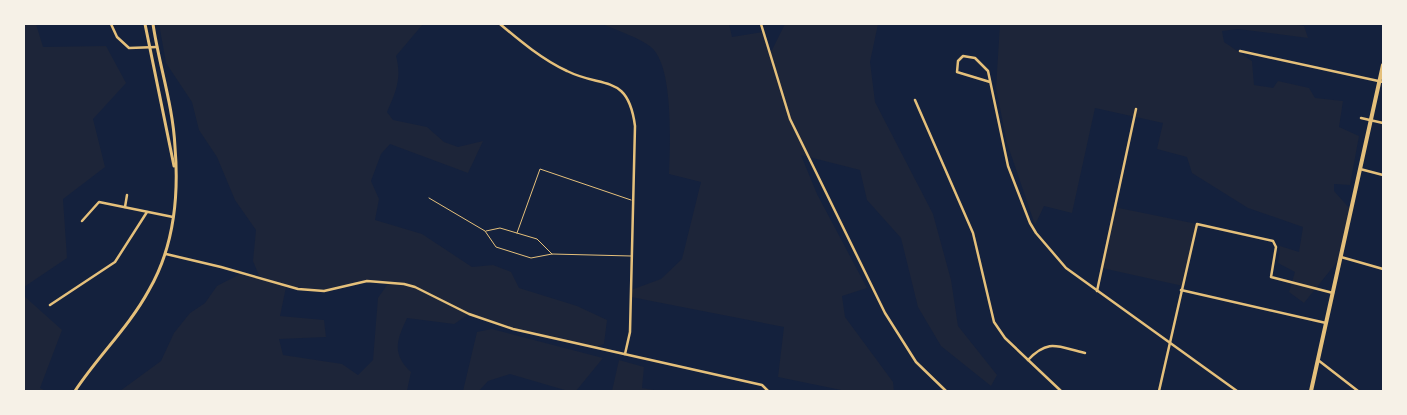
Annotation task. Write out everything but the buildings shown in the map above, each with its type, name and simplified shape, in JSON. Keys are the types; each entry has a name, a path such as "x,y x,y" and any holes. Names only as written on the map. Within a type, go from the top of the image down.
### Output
{"main road":[{"path":"145,24 176,172"},
{"path":"75,391 143,301 166,254 173,217 176,146 153,24"},
{"path":"1311,391 1381,82 1383,65"}],"street":[{"path":"111,24 117,37 129,48 149,49 157,47"},
{"path":"500,24 558,66 579,76 608,83 620,90 628,99 635,126 630,332 625,354"},
{"path":"761,24 790,119 885,314 916,362 946,391"},
{"path":"1240,50 1381,82"},
{"path":"990,82 957,72 956,68 960,58 967,56 981,62 988,71 1008,166 1030,223 1061,264 1237,391"},
{"path":"915,100 973,232 994,322 1005,338 1061,391"},
{"path":"1097,291 1136,109"},
{"path":"1361,118 1383,123"},
{"path":"1360,170 1383,175"},
{"path":"124,207 127,195"},
{"path":"82,221 99,202 173,217"},
{"path":"50,304 115,262 147,212"},
{"path":"1158,391 1197,224 1268,239 1274,242 1276,248 1271,277 1333,293"},
{"path":"166,254 218,266 298,289 324,291 367,281 404,284 469,314 513,329 762,385 768,391"},
{"path":"1341,257 1383,269"},
{"path":"1182,290 1326,324"},
{"path":"1028,360 1040,348 1048,345 1085,353"},
{"path":"1318,360 1358,391"}],"lane":[{"path":"518,233 540,169 633,200"},
{"path":"429,198 485,232 496,247 531,258 552,254 632,256"},
{"path":"485,232 500,228 518,233 537,240 552,254"}],"shaded area":[{"path":"24,24 36,24 43,47 106,46 126,83 93,119 105,167 63,199 67,258 24,287"},
{"path":"159,24 423,24 396,56 398,64 397,85 387,112 393,120 427,127 444,142 458,147 483,141 468,173 390,144 381,154 371,181 379,199 375,220 422,234 472,267 493,265 511,272 519,288 577,306 607,320 604,344 597,347 513,329 469,314 454,324 407,318 399,340 398,352 411,372 407,391 120,391 161,361 174,333 190,313 205,303 217,286 242,273 260,278 253,261 256,230 235,200 217,157 199,130 192,102 166,63","holes":["367,281 389,282 378,298 373,360 358,375 342,364 283,355 279,339 326,337 324,320 280,316 286,287 324,291"]},
{"path":"602,24 729,24 732,37 763,32 770,54 785,24 878,24 870,62 875,102 933,214 951,280 958,326 997,375 991,386 941,346 918,307 901,238 867,200 860,170 801,155 817,194 867,288 842,296 845,317 893,382 894,391 846,391 778,377 784,327 631,297 631,290 661,279 682,259 701,182 669,174 669,107 664,71 658,57 651,47 646,44"},
{"path":"1000,24 1291,24 1304,26 1308,38 1238,29 1222,31 1224,42 1252,61 1254,85 1273,88 1278,81 1309,88 1315,98 1343,101 1339,127 1359,136 1350,185 1334,184 1334,191 1351,210 1341,257 1304,303 1289,292 1295,272 1278,263 1280,246 1299,252 1303,227 1248,208 1192,173 1187,157 1157,149 1163,123 1095,108 1072,213 1044,206 1035,225 1007,143 996,88"},
{"path":"1114,207 1197,224 1183,286 1102,268"},
{"path":"24,296 62,330 40,388 46,391 24,391"},
{"path":"492,329 603,358 576,391 568,391 510,374 488,381 479,391 463,391 477,332"},
{"path":"619,360 644,367 642,388 659,391 612,391"}]}
